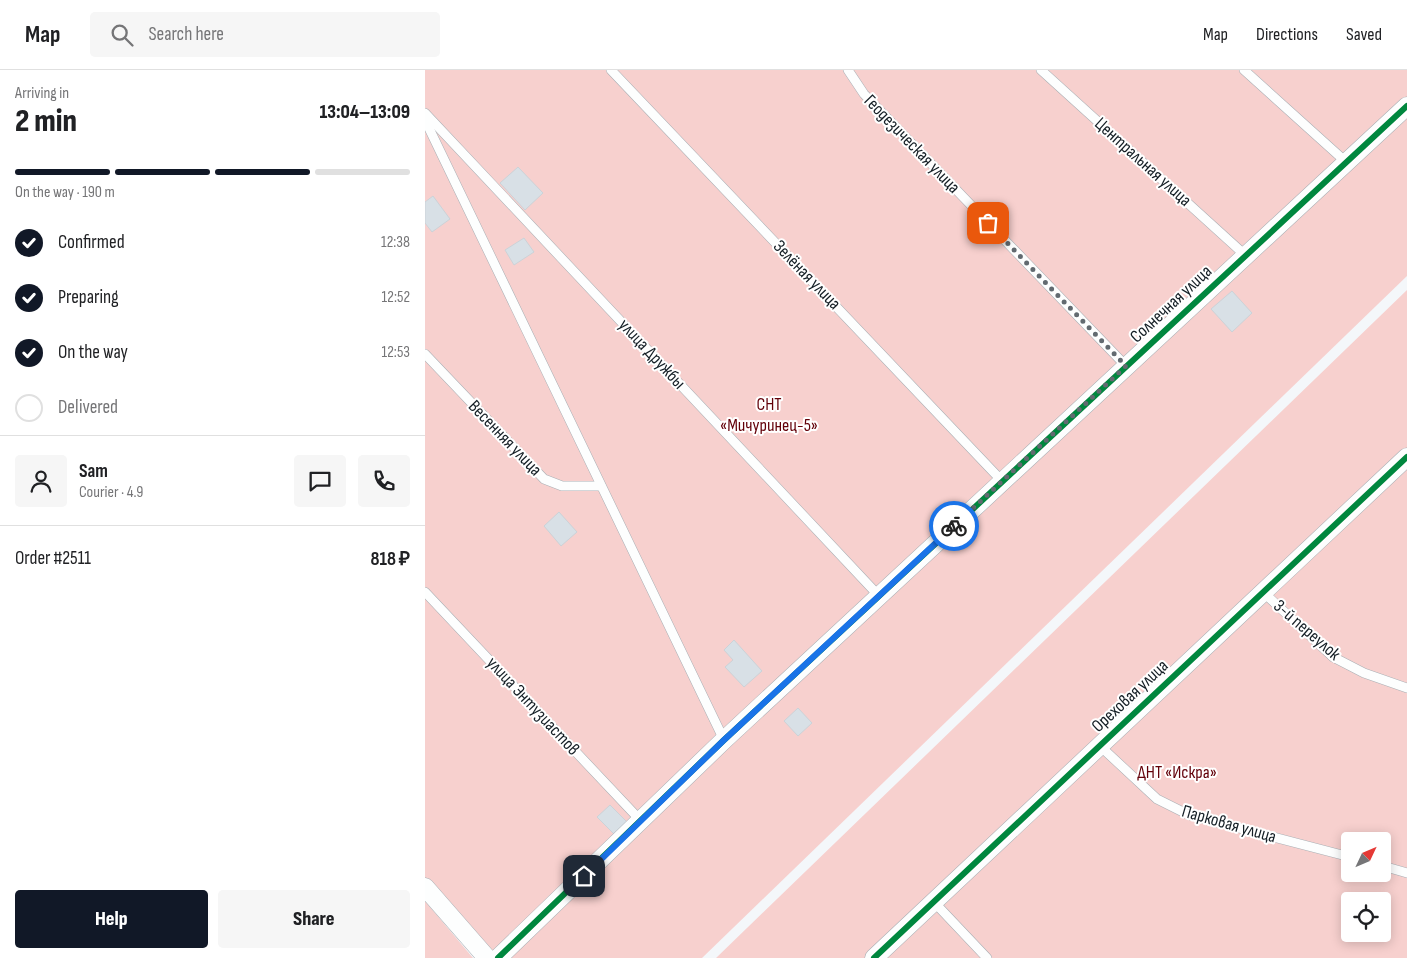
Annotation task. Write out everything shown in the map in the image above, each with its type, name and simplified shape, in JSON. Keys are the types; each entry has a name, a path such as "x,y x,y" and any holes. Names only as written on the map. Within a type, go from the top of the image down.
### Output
{"street":[{"name":"Солнечная улица","path":"498,958 724,740 1407,106"},
{"name":"Ореховая улица","path":"874,958 1407,457"},
{"path":"425,886 487,958"}],"lane":[{"name":"Зелёная улица","path":"611,70 1002,481"},
{"name":"Геодезическая улица","path":"848,70 864,94 1126,366"},
{"name":"Центральная улица","path":"1041,70 1245,255"},
{"path":"1244,70 1346,162"},
{"name":"улица Дружбы","path":"425,113 879,596"},
{"path":"425,120 724,740"},
{"name":"Весенняя улица","path":"425,354 544,479 562,486 601,486"},
{"name":"улица Энтузиастов","path":"425,592 641,820"},
{"name":"3-й переулок","path":"1263,592 1333,657 1364,673 1407,688"},
{"name":"Парковая улица","path":"1100,746 1157,799 1189,815 1341,855"},
{"path":"1391,868 1407,872"},
{"path":"934,902 987,958"}],"green space":[{"name":"СНТ «Мичуринец-5»","path":"425,70 1407,70 1407,276 702,958 481,958 425,893"},
{"name":"ДНТ «Искра»","path":"1407,290 1407,958 716,958"},
{"path":"425,901 473,958 425,958"}],"building":[{"path":"518,167 543,193 525,210 500,183"},
{"path":"433,196 450,219 432,232 425,223 425,202"},
{"path":"524,238 534,252 514,265 505,250"},
{"path":"1232,291 1252,313 1232,332 1211,309"},
{"path":"559,512 577,532 561,546 544,526"},
{"path":"734,640 762,671 744,687 725,667 733,660 724,650"},
{"path":"798,708 812,723 798,736 784,721"},
{"path":"610,805 628,823 615,835 597,817"}],"cycle path":[{"path":"498,958 724,740 1407,106"},
{"path":"874,958 1407,457"}],"way so far":[{"path":"954,526 1126,366 988,223"}],"route":[{"path":"584,876 724,740 954,526"}]}
